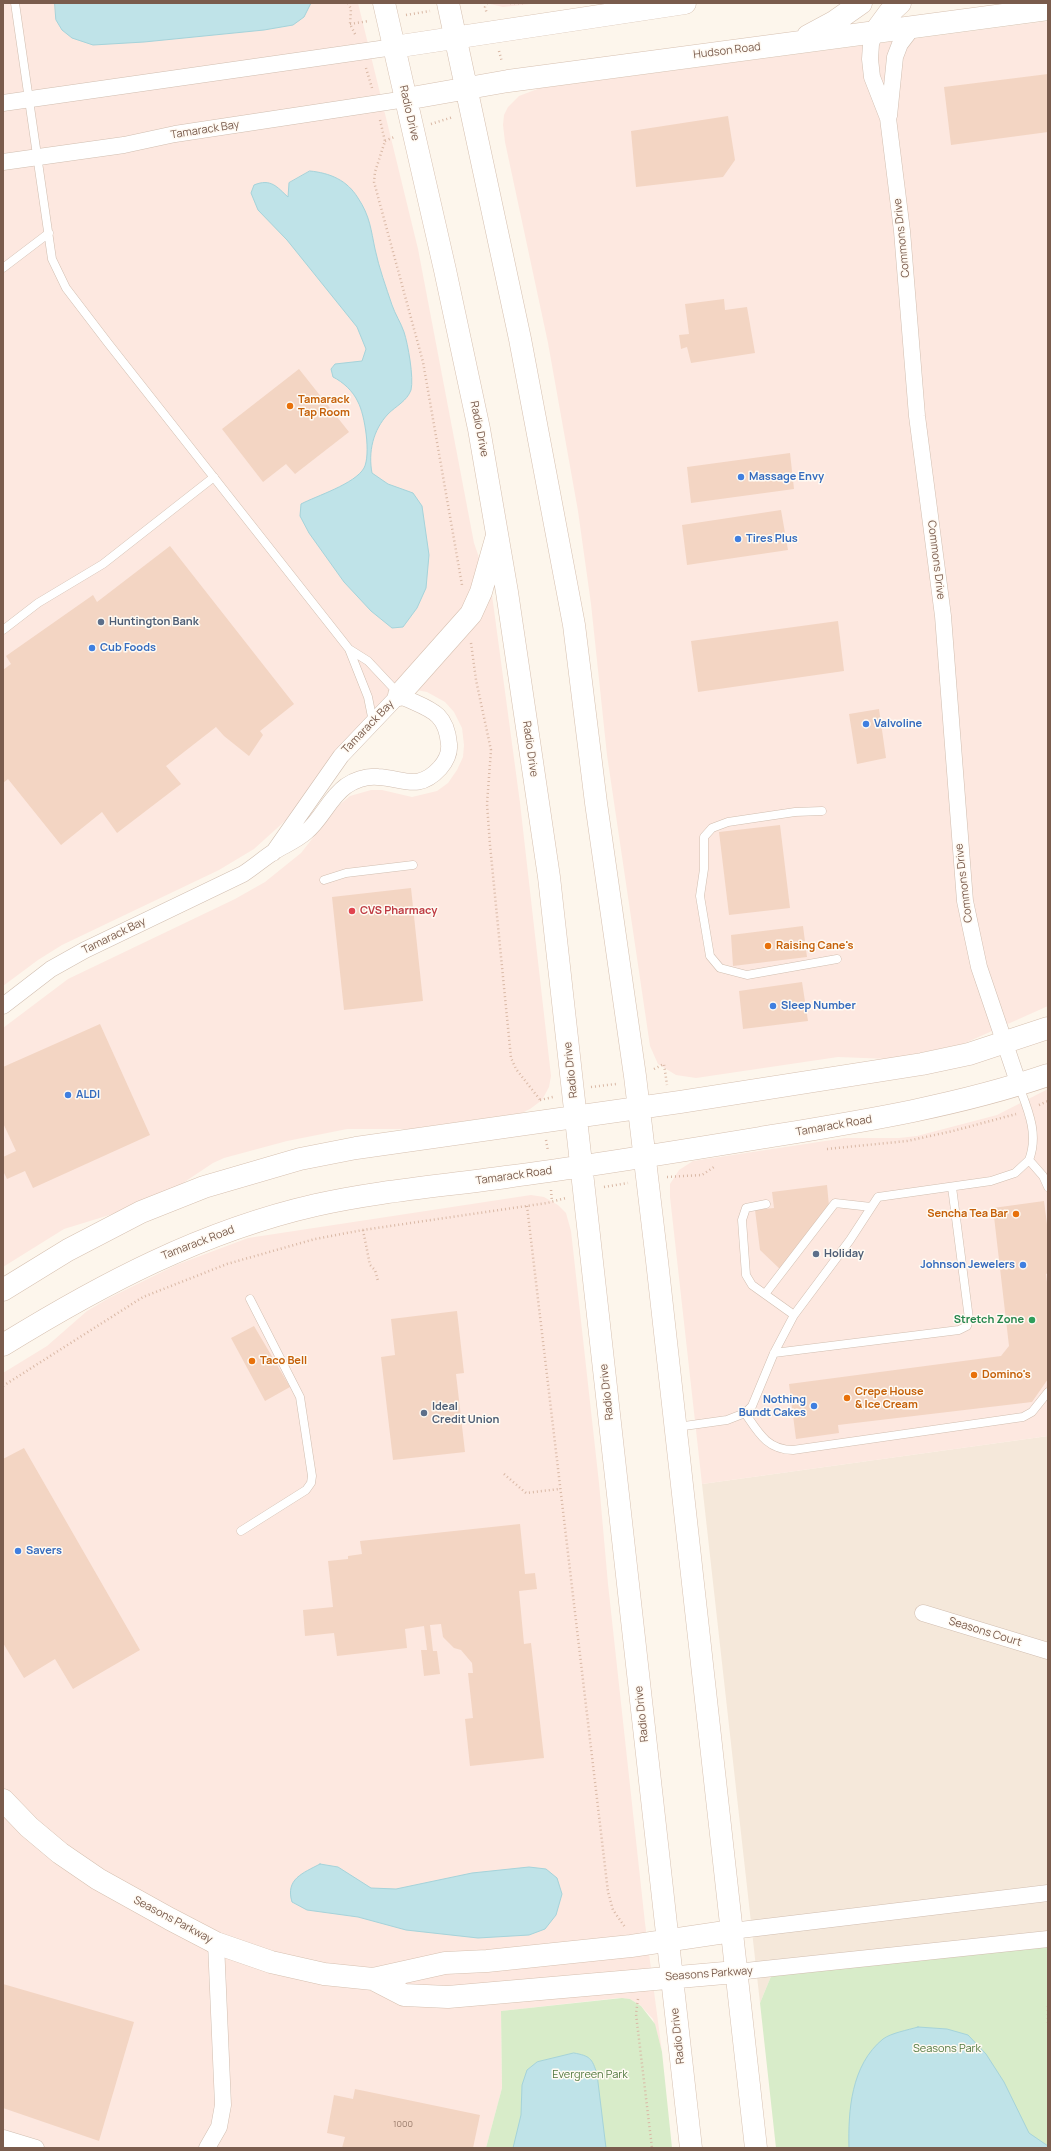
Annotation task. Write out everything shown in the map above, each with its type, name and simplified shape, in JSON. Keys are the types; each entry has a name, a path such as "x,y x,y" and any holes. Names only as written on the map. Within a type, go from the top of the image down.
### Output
{"main road":[{"path":"394,47 685,3"},
{"path":"797,42 834,22 861,3"},
{"path":"875,32 889,13 900,3"},
{"path":"448,5 529,382 572,618 596,803 635,1076 676,1427 756,2148"},
{"name":"Hudson Road","path":"406,99 508,80 1048,9"},
{"name":"Radio Drive","path":"386,11 465,362 498,534 549,877 691,2148"},
{"path":"399,695 471,614 483,585 498,534"},
{"path":"3,1290 104,1230 171,1200 251,1172 300,1159 356,1148 638,1108 922,1064 1004,1043 1048,1028"},
{"name":"Tamarack Road","path":"3,1345 86,1296 161,1257 223,1232 316,1205 367,1195 582,1166 937,1107 1019,1085 1048,1075"},
{"name":"Seasons Parkway","path":"3,1800 29,1827 60,1853 98,1879 216,1942 271,1962 324,1974 373,1979 445,1962 487,1961 668,1941 732,1931"},
{"name":"Seasons Parkway","path":"373,1979 404,1995 448,1997 499,1994 736,1972"}],"street":[{"path":"888,118 895,58 900,44 913,27"},
{"name":"Commons Drive","path":"875,32 870,53 872,77 888,118 903,239 917,416 943,616 963,882 973,944 1004,1043 1019,1085"},
{"path":"3,103 394,47"},
{"name":"Tamarack Bay","path":"3,162 377,105 406,99"},
{"name":"Tamarack Bay","path":"3,1006 51,969 85,950 243,874 307,832 333,798 346,786 360,779 378,777 406,783 419,782 433,775 446,762 450,748 448,730 436,712 399,695 341,756 273,853"},
{"name":"Seasons Court","path":"923,1613 1048,1651"},
{"name":"Seasons Parkway","path":"732,1931 1048,1893"},
{"name":"Seasons Parkway","path":"736,1972 1048,1939"},
{"path":"206,2148 219,2127 223,2105 216,1942"},
{"path":"3,2138 36,2148"}],"lane":[{"path":"15,3 52,259 66,288 108,344 349,649 368,697 373,722"},
{"path":"3,268 49,233"},
{"path":"3,630 38,603 104,564 214,477"},
{"path":"349,649 368,661 399,695"},
{"path":"822,811 795,812 728,822 712,828 704,837 704,869 700,896 710,956 720,968 747,975 837,959"},
{"path":"324,880 346,873 413,865"},
{"path":"676,1427 727,1420 744,1413 752,1406 774,1353 794,1315 850,1240 878,1197 991,1181 1006,1177 1019,1170 1029,1160 1033,1141 1028,1110 1019,1085"},
{"path":"1029,1160 1043,1176 1048,1187"},
{"path":"774,1353 959,1330 967,1326 969,1319 952,1187"},
{"path":"765,1294 835,1203 871,1207"},
{"path":"766,1204 746,1208 742,1220 746,1275 752,1285 794,1315"},
{"path":"241,1531 306,1490 311,1483 302,1404 250,1299"},
{"path":"744,1413 766,1443 780,1449 793,1450 1023,1417 1032,1412 1048,1392"}],"path":[{"path":"348,3 351,9 350,24 354,28 362,52 377,105 385,141 374,182 423,362 462,588"},
{"path":"510,3 525,3"},
{"path":"350,24 386,11 448,5"},
{"path":"385,141 413,130 471,112"},
{"path":"471,640 476,680 491,750 487,804 490,845 511,1058 516,1069 540,1100 613,1085 664,1064"},
{"path":"822,1149 907,1141 953,1131 1028,1110 1048,1101"},
{"path":"3,1386 143,1297 227,1264 315,1240 363,1230 547,1203 609,1186 647,1180 702,1175 716,1165"},
{"path":"527,1206 559,1489 608,1892 613,1910 624,1926"},
{"path":"363,1230 370,1265 375,1270 378,1281"},
{"path":"504,1474 526,1493 559,1489"},
{"path":"1048,2006 1048,2023"},
{"path":"636,2014 652,2148"}],"shaded area":[{"path":"3,3 358,3 418,249 474,543 492,595 520,803 551,1076 549,1087 542,1100 522,1113 410,1129 347,1129 287,1141 224,1158 213,1163 177,1187 116,1213 64,1229 3,1267 3,1028 68,979 235,899 265,882 301,853 338,806 350,796 371,790 382,790 412,797 437,791 448,783 457,770 463,757 464,745 462,728 454,712 445,702 427,692 417,690 375,709 340,748 286,820 254,849 219,870 62,945 38,960 3,986"},
{"path":"486,3 540,3 503,7"},
{"path":"1048,21 1048,1006 963,1044 900,1057 889,1059 838,1057 696,1078 676,1075 658,1064 650,1046 607,755 591,604 578,511 548,343 505,142 503,125 504,115 508,107 519,96 540,88"},
{"path":"1048,1089 1048,1436 702,1484 670,1197 670,1184 679,1170 693,1161 845,1138 899,1138 917,1136 997,1115"},
{"path":"531,1195 544,1197 558,1205 566,1213 571,1231 645,1923 662,2052 653,2019 641,2006 630,1999 618,1998 501,2011 502,2088 486,2148 3,2148 3,1373 47,1346 87,1311 109,1298 176,1265 248,1238"},
{"path":"1048,1436 1048,1939 774,1969 760,2003 702,1484"}],"green space":[{"name":"Seasons Park","path":"1048,1939 1048,2148 776,2148 760,2003 774,1969"},
{"name":"Evergreen Park","path":"622,1998 630,1999 641,2006 655,2024 662,2052 672,2148 486,2148 502,2088 501,2011"}],"water":[{"path":"55,3 311,3 304,17 293,25 264,30 144,42 93,45 72,38 62,30 56,20"},
{"path":"310,171 337,178 349,186 362,205 370,223 377,256 393,308 404,332 407,344 411,370 411,390 407,397 383,420 375,434 371,449 372,473 388,484 413,493 422,506 429,555 426,588 417,608 403,627 392,628 371,611 344,582 309,533 300,516 301,504 335,489 359,474 364,468 367,454 365,425 361,408 347,387 333,377 331,369 335,364 362,361 366,349 357,327 287,240 258,210 251,193 254,185 269,183 288,197 289,183"},
{"path":"320,1864 338,1867 371,1888 396,1889 472,1873 529,1867 546,1869 557,1878 562,1894 556,1915 545,1929 529,1935 478,1938 406,1930 358,1917 307,1910 292,1902 290,1894 293,1882 302,1874"},
{"path":"918,2027 947,2029 968,2035 986,2054 1004,2082 1029,2133 1048,2146 1048,2148 849,2148 849,2119 851,2104 858,2075 864,2062 872,2050 886,2037"},
{"path":"574,2053 584,2055 590,2059 597,2074 606,2148 513,2148 521,2115 522,2085 527,2070 537,2062"}],"building":[{"path":"1048,74 1048,132 951,145 944,87"},
{"path":"728,116 735,160 723,177 636,187 631,131"},
{"path":"724,299 725,310 747,307 755,353 691,363 687,347 681,349 679,335 689,334 685,304"},
{"name":"Tamarack Tap Room","path":"299,369 349,432 295,474 286,464 263,482 222,429"},
{"path":"790,453 794,489 691,503 687,467"},
{"path":"781,510 788,550 687,565 682,525"},
{"path":"170,546 294,704 260,731 263,735 249,756 224,736 216,727 166,766 181,784 117,833 102,812 61,845 8,779 3,783 3,670 11,664 6,656 93,595 97,602"},
{"path":"838,621 844,671 698,692 691,641"},
{"path":"879,709 886,758 857,764 849,714"},
{"path":"780,825 790,908 729,915 719,832"},
{"name":"CVS Pharmacy","path":"411,888 423,1001 344,1010 332,897"},
{"name":"Raising Cane's","path":"803,926 807,957 733,966 731,935"},
{"name":"Sleep Number","path":"802,982 808,1021 743,1029 739,991"},
{"name":"ALDI","path":"100,1024 150,1135 33,1188 25,1171 7,1179 3,1171 3,1157 16,1151 3,1123 3,1067"},
{"path":"827,1185 829,1206 781,1270 760,1250 755,1210 774,1208 772,1192"},
{"path":"1044,1201 1048,1232 1048,1273 1046,1274 1048,1290 1048,1379 1032,1402 838,1425 839,1433 796,1439 789,1384 1001,1356 1009,1346 993,1208"},
{"name":"Ideal Credit Union","path":"457,1311 464,1373 456,1374 465,1452 393,1460 381,1357 395,1355 391,1319"},
{"path":"254,1326 290,1387 265,1401 231,1338"},
{"path":"24,1448 140,1650 73,1689 55,1659 24,1678 3,1643 3,1459"},
{"path":"520,1524 525,1574 535,1573 537,1589 519,1591 524,1644 531,1643 544,1758 470,1766 465,1719 473,1718 468,1673 473,1673 472,1663 461,1650 454,1648 443,1637 441,1624 430,1625 433,1651 437,1651 440,1674 424,1676 421,1650 427,1650 424,1626 405,1629 407,1648 337,1656 334,1633 305,1636 303,1610 333,1607 328,1561 348,1559 348,1556 362,1554 360,1541"},
{"path":"3,1984 134,2022 99,2141 3,2108"},
{"path":"355,2089 480,2115 473,2148 342,2148 345,2137 327,2133 334,2095 353,2099"}],"place":[{"name":"Tamarack Tap Room","path":"290,406"},
{"name":"Massage Envy","path":"741,477"},
{"name":"Tires Plus","path":"738,539"},
{"name":"Huntington Bank","path":"101,622"},
{"name":"Cub Foods","path":"92,648"},
{"name":"Valvoline","path":"866,724"},
{"name":"CVS Pharmacy","path":"352,911"},
{"name":"Raising Cane's","path":"768,946"},
{"name":"Sleep Number","path":"773,1006"},
{"name":"ALDI","path":"68,1095"},
{"name":"Sencha Tea Bar","path":"1016,1214"},
{"name":"Holiday","path":"816,1254"},
{"name":"Johnson Jewelers","path":"1023,1265"},
{"name":"Stretch Zone","path":"1032,1320"},
{"name":"Taco Bell","path":"252,1361"},
{"name":"Domino's","path":"974,1375"},
{"name":"Crepe House & Ice Cream","path":"847,1398"},
{"name":"Nothing Bundt Cakes","path":"814,1406"},
{"name":"Ideal Credit Union","path":"424,1413"},
{"name":"Savers","path":"18,1551"}]}
